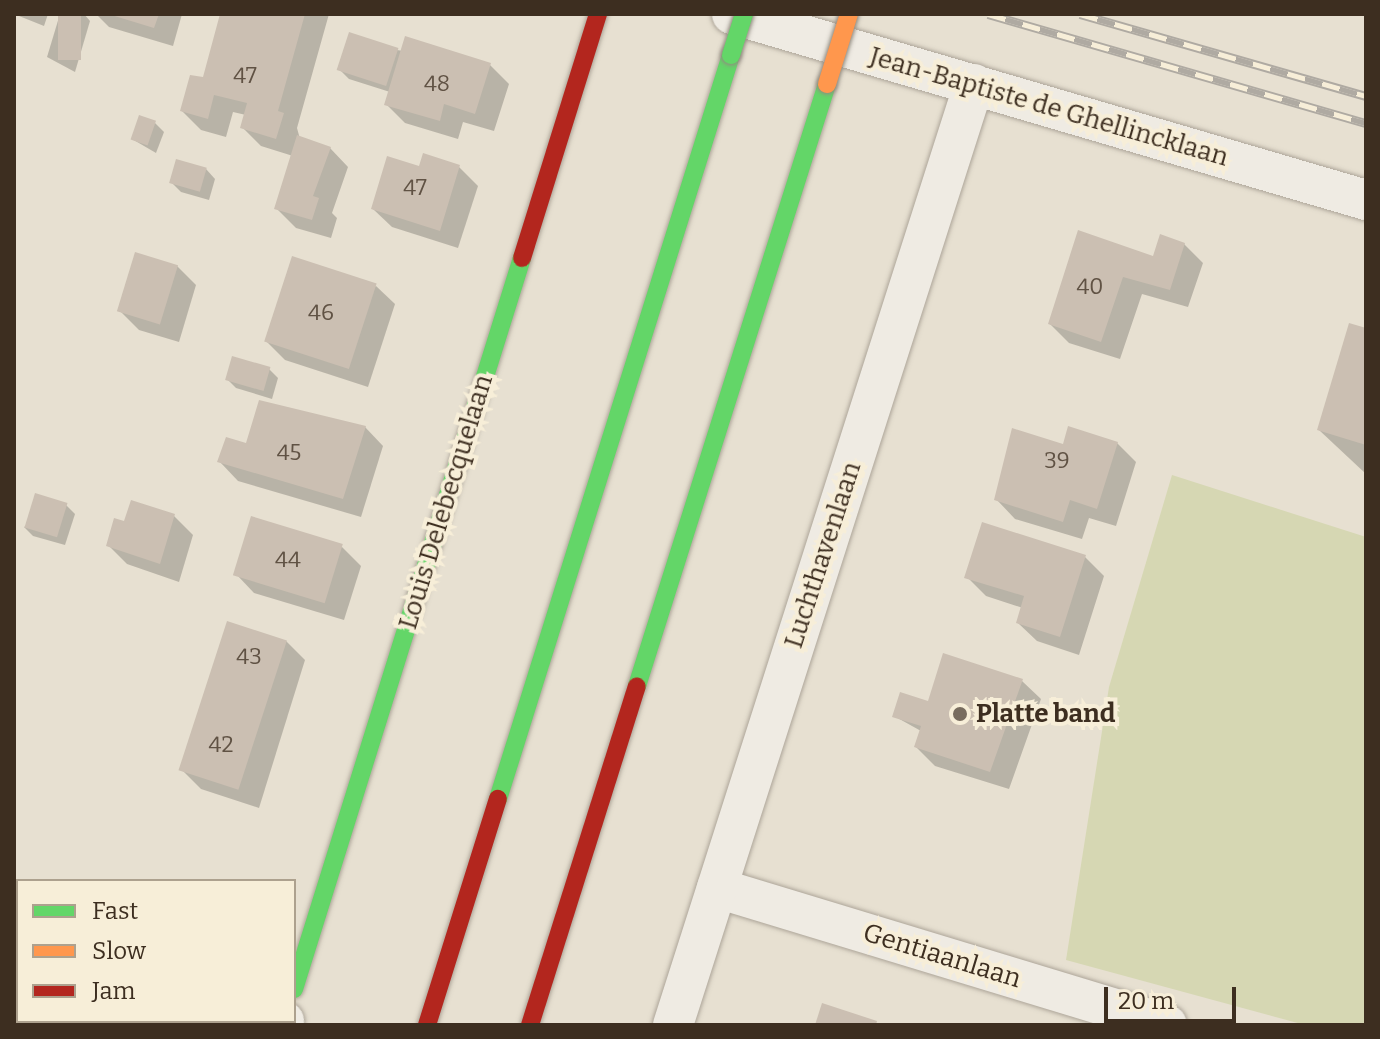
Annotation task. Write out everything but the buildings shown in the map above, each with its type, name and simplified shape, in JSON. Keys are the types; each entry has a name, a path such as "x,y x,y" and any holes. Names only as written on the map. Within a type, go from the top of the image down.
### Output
{"main road":[{"name":"Louis Delebecquelaan","path":"296,983 598,14"},
{"path":"427,1025 744,14"},
{"path":"530,1025 849,14"}],"street":[{"name":"Jean-Baptiste de Ghellincklaan","path":"732,14 1366,200"},
{"name":"Luchthavenlaan","path":"673,1025 974,84"},
{"name":"Gentiaanlaan","path":"717,888 1167,1025"}],"green space":[{"path":"1172,475 1366,537 1366,1025 1305,1025 1066,960 1109,687"}],"railway":[{"path":"988,14 1366,123"},
{"path":"1080,14 1366,96"}],"traffic: fast":[{"path":"731,55 744,14"},
{"path":"498,799 731,55"},
{"path":"637,686 827,84"},
{"path":"296,983 522,258"}],"traffic: jam":[{"path":"522,258 598,14"},
{"path":"530,1025 637,686"},
{"path":"427,1025 498,799"}],"traffic: slow":[{"path":"827,84 849,14"}],"place":[{"name":"Platte band","path":"960,714"}]}
